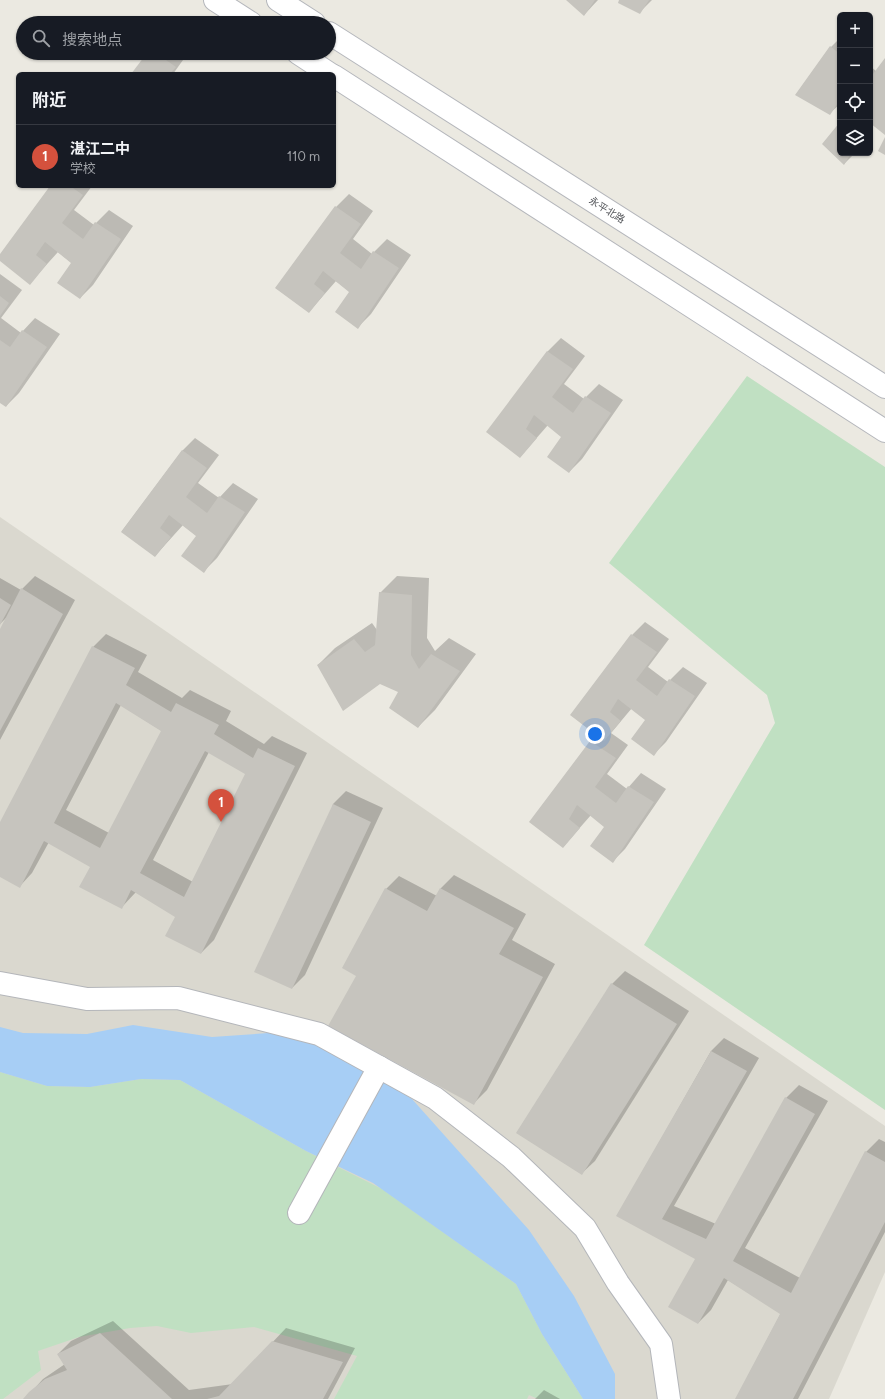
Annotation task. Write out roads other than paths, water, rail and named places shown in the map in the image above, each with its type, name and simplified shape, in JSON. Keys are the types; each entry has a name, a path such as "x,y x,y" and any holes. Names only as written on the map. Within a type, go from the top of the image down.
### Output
{"street":[{"path":"215,0 240,16"},
{"path":"278,0 303,16"},
{"name":"永平北路","path":"336,37 885,387"},
{"path":"309,60 327,72"},
{"path":"336,77 885,431"},
{"path":"0,983 88,999 178,998 319,1034 435,1098 511,1157 585,1228 618,1283 661,1344 669,1399"},
{"path":"299,1213 379,1067"}],"water":[{"path":"133,1025 212,1037 283,1032 344,1055 412,1099 529,1230 574,1296 615,1374 615,1399 583,1399 542,1334 516,1284 373,1183 306,1151 180,1080 141,1079 90,1087 47,1086 0,1072 0,1027 23,1033 87,1034"}],"place":[{"name":"湛江二中","path":"221,822"}]}
